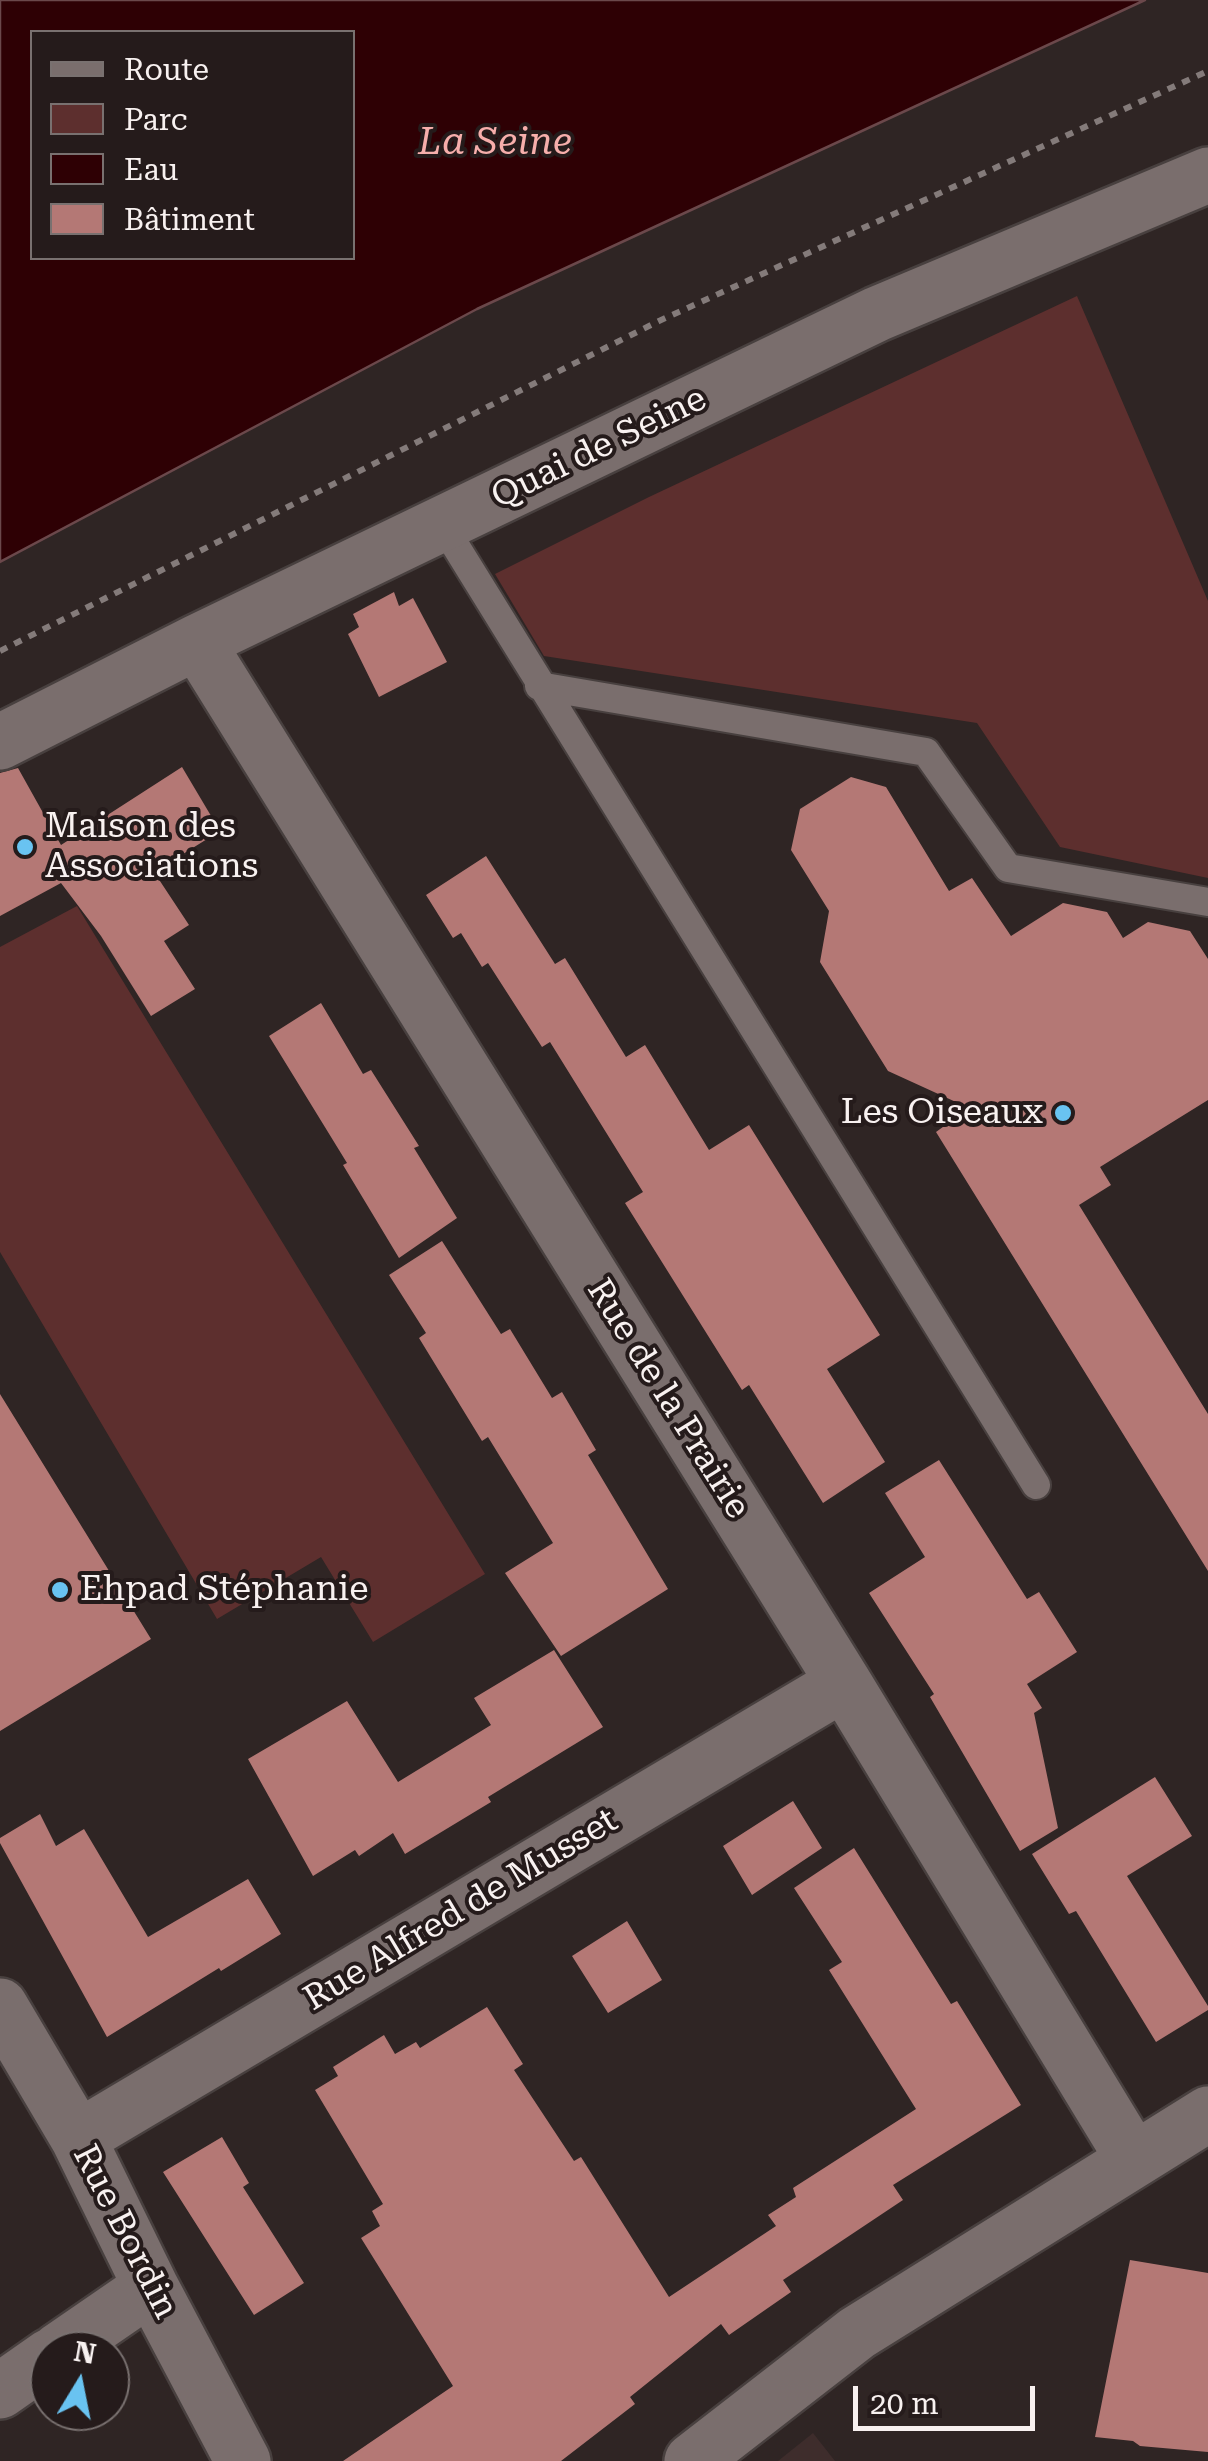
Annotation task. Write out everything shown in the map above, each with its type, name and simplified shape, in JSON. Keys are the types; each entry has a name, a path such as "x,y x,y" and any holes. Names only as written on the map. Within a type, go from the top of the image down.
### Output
{"street":[{"name":"Quai de Seine","path":"0,742 197,642 876,314 1208,175"},
{"name":"Rue de la Prairie","path":"197,642 844,1683 1134,2160"},
{"name":"Rue Alfred de Musset","path":"78,2138 844,1683"},
{"name":"Rue Bordin","path":"0,2006 78,2138 150,2286 243,2461"},
{"path":"692,2461 857,2333 1208,2114"},
{"path":"86,2331 150,2286"},
{"path":"0,2391 30,2370"}],"lane":[{"path":"442,524 1036,1485"},
{"path":"540,686 926,752 1008,868 1208,902"}],"path":[{"path":"0,652 660,322 1208,72"}],"shaded area":[{"path":"813,2433 835,2461 778,2461"}],"green space":[{"path":"1077,296 1208,601 1208,878 1060,847 977,723 544,656 495,574 649,497"},
{"path":"77,906 485,1574 373,1642 321,1557 217,1619 0,1252 0,947"}],"water":[{"name":"La Seine","path":"0,0 1145,0 477,309 0,562"}],"building":[{"path":"394,592 399,606 413,598 447,662 379,697 348,634 359,627 353,614"},
{"path":"182,767 220,831 154,872 189,925 164,941 195,989 151,1016 101,936 61,883 0,916 0,773 18,768 61,845"},
{"name":"Les Oiseaux","path":"851,777 886,787 949,891 972,878 1011,936 1063,903 1107,912 1123,938 1148,922 1190,931 1208,959 1208,1100 1100,1167 1111,1185 1079,1205 1208,1414 1208,1571 936,1132 969,1108 888,1071 820,962 829,911 791,850 800,809"},
{"path":"486,856 555,964 565,958 626,1057 645,1045 709,1150 749,1125 880,1335 827,1369 885,1462 823,1503 749,1385 742,1390 625,1203 643,1192 550,1042 542,1047 488,963 482,967 461,933 453,938 426,895"},
{"path":"321,1003 363,1074 371,1070 419,1146 414,1148 457,1218 399,1258 343,1165 347,1163 269,1036"},
{"path":"442,1241 501,1334 510,1329 552,1398 562,1392 596,1450 588,1455 668,1589 561,1656 505,1573 553,1543 488,1437 482,1441 419,1338 426,1333 389,1275"},
{"name":"Ehpad Stéphanie","path":"0,1394 151,1639 0,1731"},
{"path":"939,1460 1027,1599 1039,1592 1077,1652 1027,1684 1042,1708 1034,1713 1058,1828 1020,1851 930,1697 934,1694 869,1593 925,1557 885,1493"},
{"path":"554,1650 603,1727 488,1797 491,1802 405,1854 393,1833 359,1856 355,1850 313,1876 248,1759 347,1701 398,1782 491,1725 474,1698"},
{"path":"1155,1777 1192,1836 1127,1876 1208,2006 1208,2010 1156,2042 1076,1911 1069,1914 1032,1854"},
{"path":"793,1801 822,1848 752,1895 723,1846"},
{"path":"40,1814 56,1846 84,1829 148,1937 248,1879 281,1934 107,2037 0,1843 0,1838"},
{"path":"854,1848 951,2004 957,2001 1021,2105 893,2185 903,2200 783,2280 791,2292 729,2335 721,2324 630,2397 635,2404 561,2461 343,2461 453,2386 361,2238 380,2226 372,2211 383,2204 315,2090 338,2076 333,2067 384,2035 395,2054 416,2042 420,2048 487,2007 523,2064 514,2070 574,2161 581,2157 669,2297 776,2226 768,2215 796,2197 793,2188 916,2109 829,1970 842,1962 794,1888"},
{"path":"627,1921 662,1980 608,2013 572,1956"},
{"path":"222,2137 249,2183 243,2187 304,2283 254,2315 163,2172"},
{"path":"1130,2260 1208,2273 1208,2452 1140,2446 1133,2441 1095,2437"}],"place":[{"name":"Maison des Associations","path":"25,847"},
{"name":"Les Oiseaux","path":"1063,1113"},
{"name":"Ehpad Stéphanie","path":"60,1590"}]}
